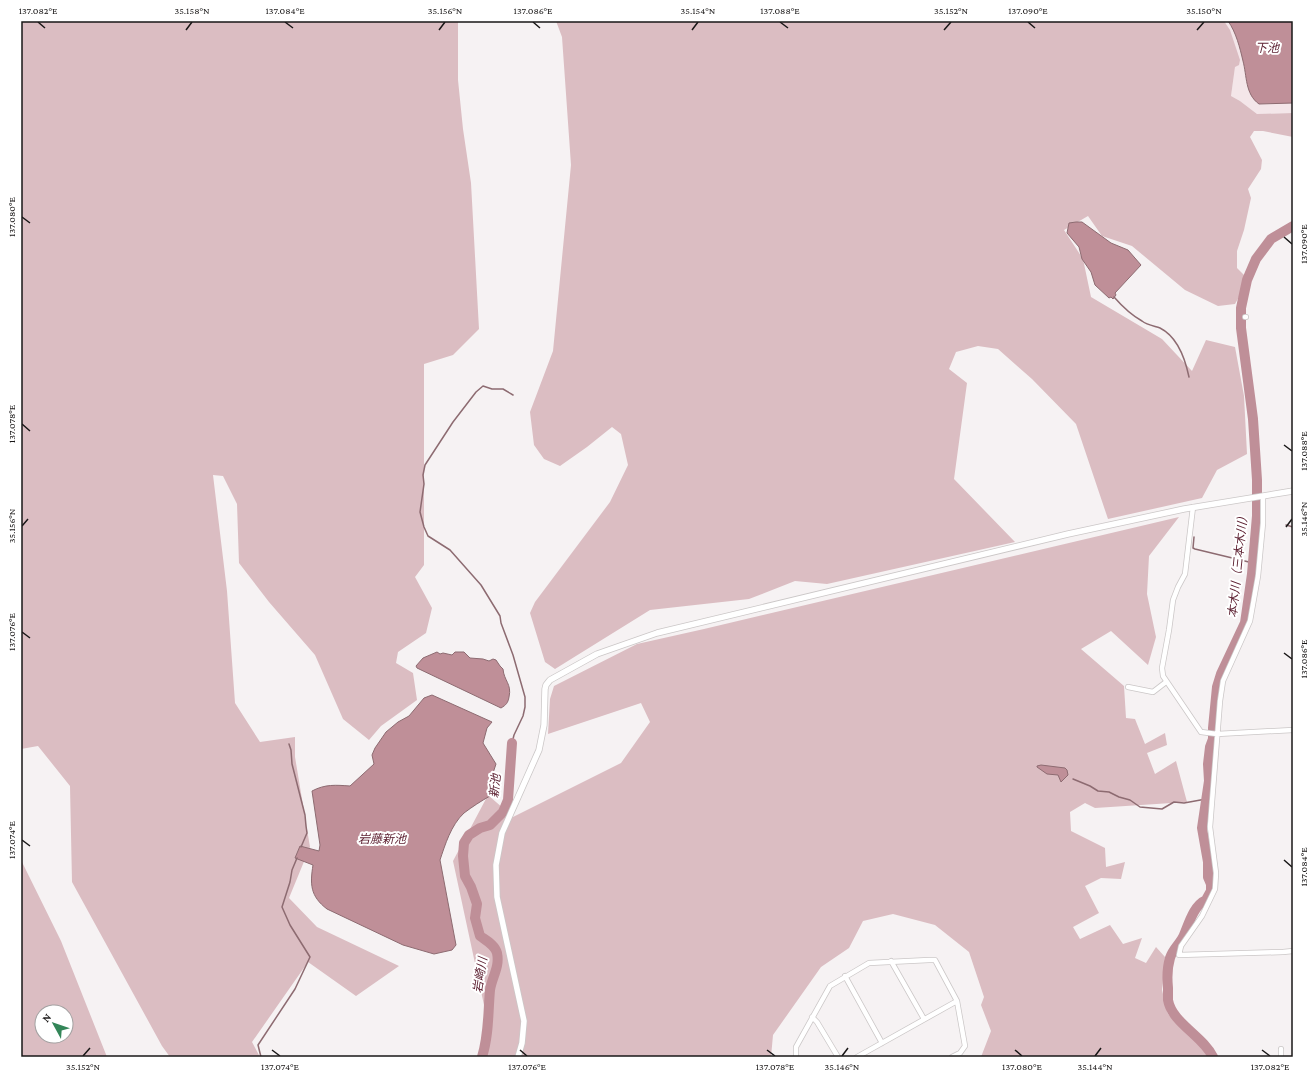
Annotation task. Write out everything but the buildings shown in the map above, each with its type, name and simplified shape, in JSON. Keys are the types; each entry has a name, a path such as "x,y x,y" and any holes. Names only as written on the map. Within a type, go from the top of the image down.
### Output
{"street":[{"path":"518,1057 522,1043 524,1021 497,896 496,865 502,833 539,750 544,725 545,689 550,680 597,654 657,634 1068,534 1193,507 1293,491"},
{"path":"1263,496 1263,523 1258,576 1250,622 1223,681 1217,734 1210,827 1216,873 1215,889 1202,916 1181,946 1179,955 1293,951"},
{"path":"1193,507 1185,574 1173,600 1170,630 1162,668 1162,673 1166,682 1201,732 1217,734 1293,730"},
{"path":"1128,687 1153,692 1166,682"},
{"path":"796,1057 796,1047 830,986 869,963 935,960 957,1001 965,1046 960,1053 952,1057"},
{"path":"891,961 924,1020"},
{"path":"845,976 882,1043"},
{"path":"857,1057 957,1001"},
{"path":"812,1017 817,1022 838,1057"},
{"path":"1281,1049 1281,1057"}],"shaded area":[{"path":"21,21 458,21 458,80 471,183 479,329 453,355 424,364 424,565 415,577 432,608 426,633 398,652 396,663 413,673 417,700 381,726 369,740 343,719 315,655 269,602 239,563 237,504 223,476 213,475 227,591 235,703 260,742 295,737 295,757 310,847 289,898 317,927 399,966 356,996 308,962 252,1042 260,1057 170,1057 162,1046 72,882 70,786 38,746 21,749"},
{"path":"556,21 1224,21 1230,30 1240,60 1239,65 1235,67 1231,96 1257,114 1293,113 1293,137 1263,131 1254,131 1250,137 1262,160 1261,169 1248,189 1251,198 1244,230 1237,251 1237,268 1245,276 1240,295 1235,304 1218,306 1185,290 1132,246 1102,236 1088,216 1064,230 1083,259 1091,297 1162,339 1192,371 1206,340 1235,347 1244,396 1247,454 1217,470 1202,498 1108,519 1076,424 1032,379 998,349 978,346 956,352 949,369 967,383 954,479 1015,542 827,584 795,581 749,599 650,610 555,669 545,662 530,613 535,602 610,502 628,465 621,434 612,427 560,466 544,459 534,445 530,412 553,351 571,165 562,37"},
{"name":"下池","path":"1214,21 1293,21 1293,113 1257,114 1231,96 1235,67"},
{"path":"1179,517 1149,556 1147,594 1156,637 1148,665 1111,631 1081,649 1124,686 1126,718 1135,719 1145,744 1165,733 1167,745 1147,753 1155,774 1176,761 1187,802 1095,808 1085,803 1070,812 1071,831 1105,848 1106,867 1125,862 1121,879 1101,878 1085,886 1099,913 1073,927 1080,939 1110,925 1123,944 1142,938 1135,958 1146,963 1156,947 1165,957 1162,990 1168,1014 1210,1055 1210,1057 981,1057 991,1031 981,1005 984,997 969,952 935,925 893,914 863,921 849,948 821,967 773,1035 771,1057 484,1057 490,1033 453,861 488,795 513,817 621,763 650,722 641,703 548,734 550,699 554,686 637,644"},
{"path":"21,860 61,941 107,1057 21,1057"}],"water":[{"name":"下池","path":"1228,21 1293,21 1293,103 1259,104 1254,100 1247,84 1237,40"},
{"path":"1082,222 1111,243 1128,250 1141,265 1115,293 1116,295 1113,299 1111,297 1109,298 1095,285 1091,272 1082,259 1079,247 1067,233 1069,223"},
{"path":"437,652 440,654 443,653 452,655 455,652 464,652 470,658 489,661 493,659 496,660 503,669 509,686 510,693 506,704 501,708 417,668 416,666 423,658"},
{"name":"岩藤新池","path":"432,695 492,722 487,728 483,743 496,764 493,773 496,781 491,789 490,796 464,813 455,823 440,860 456,945 452,950 434,954 403,945 327,909 317,899 312,889 313,865 295,858 300,846 319,851 320,845 312,791 326,786 350,786 374,764 372,755 386,732 398,722 409,716 424,698"},
{"path":"1041,765 1065,768 1068,775 1061,782 1058,775 1047,774 1037,767"}],"waterway":[{"name":"本木川（三本木川）","path":"1213,1057 1202,1042 1175,1016 1168,1000 1167,977 1171,954 1183,938 1195,910 1202,902 1206,900 1211,891 1202,828 1209,781 1208,764 1210,747 1213,739 1217,687 1221,674 1245,623 1252,574 1257,516 1257,480 1253,419 1241,328 1241,308 1247,280 1256,259 1271,239 1293,226"},
{"path":"1114,297 1138,319 1146,324 1160,328 1172,337 1183,356 1189,377"},
{"path":"512,743 523,716 525,697 500,616 481,585 450,550 428,536 420,512 425,465 453,422 476,392 483,386 492,389 503,389 513,395"},
{"path":"1286,525 1293,527"},
{"path":"1194,537 1193,548 1195,549 1253,563"},
{"name":"岩崎川","path":"482,1057 487,1032 490,990 497,967 498,958 497,953 490,943 480,936 475,918 477,904 465,876 463,856 464,843 469,835 480,828 490,825 503,812 508,800 512,743"},
{"path":"289,744 292,764 305,815 307,833 301,847"},
{"path":"1073,779 1098,791 1109,792 1130,800 1140,807 1162,809 1174,802 1184,803 1206,799"},
{"path":"261,1057 258,1045 295,989 310,957 290,925 282,907 290,882 292,870 297,858"}],"water label":[{"name":"新池","path":"495,786"}]}
